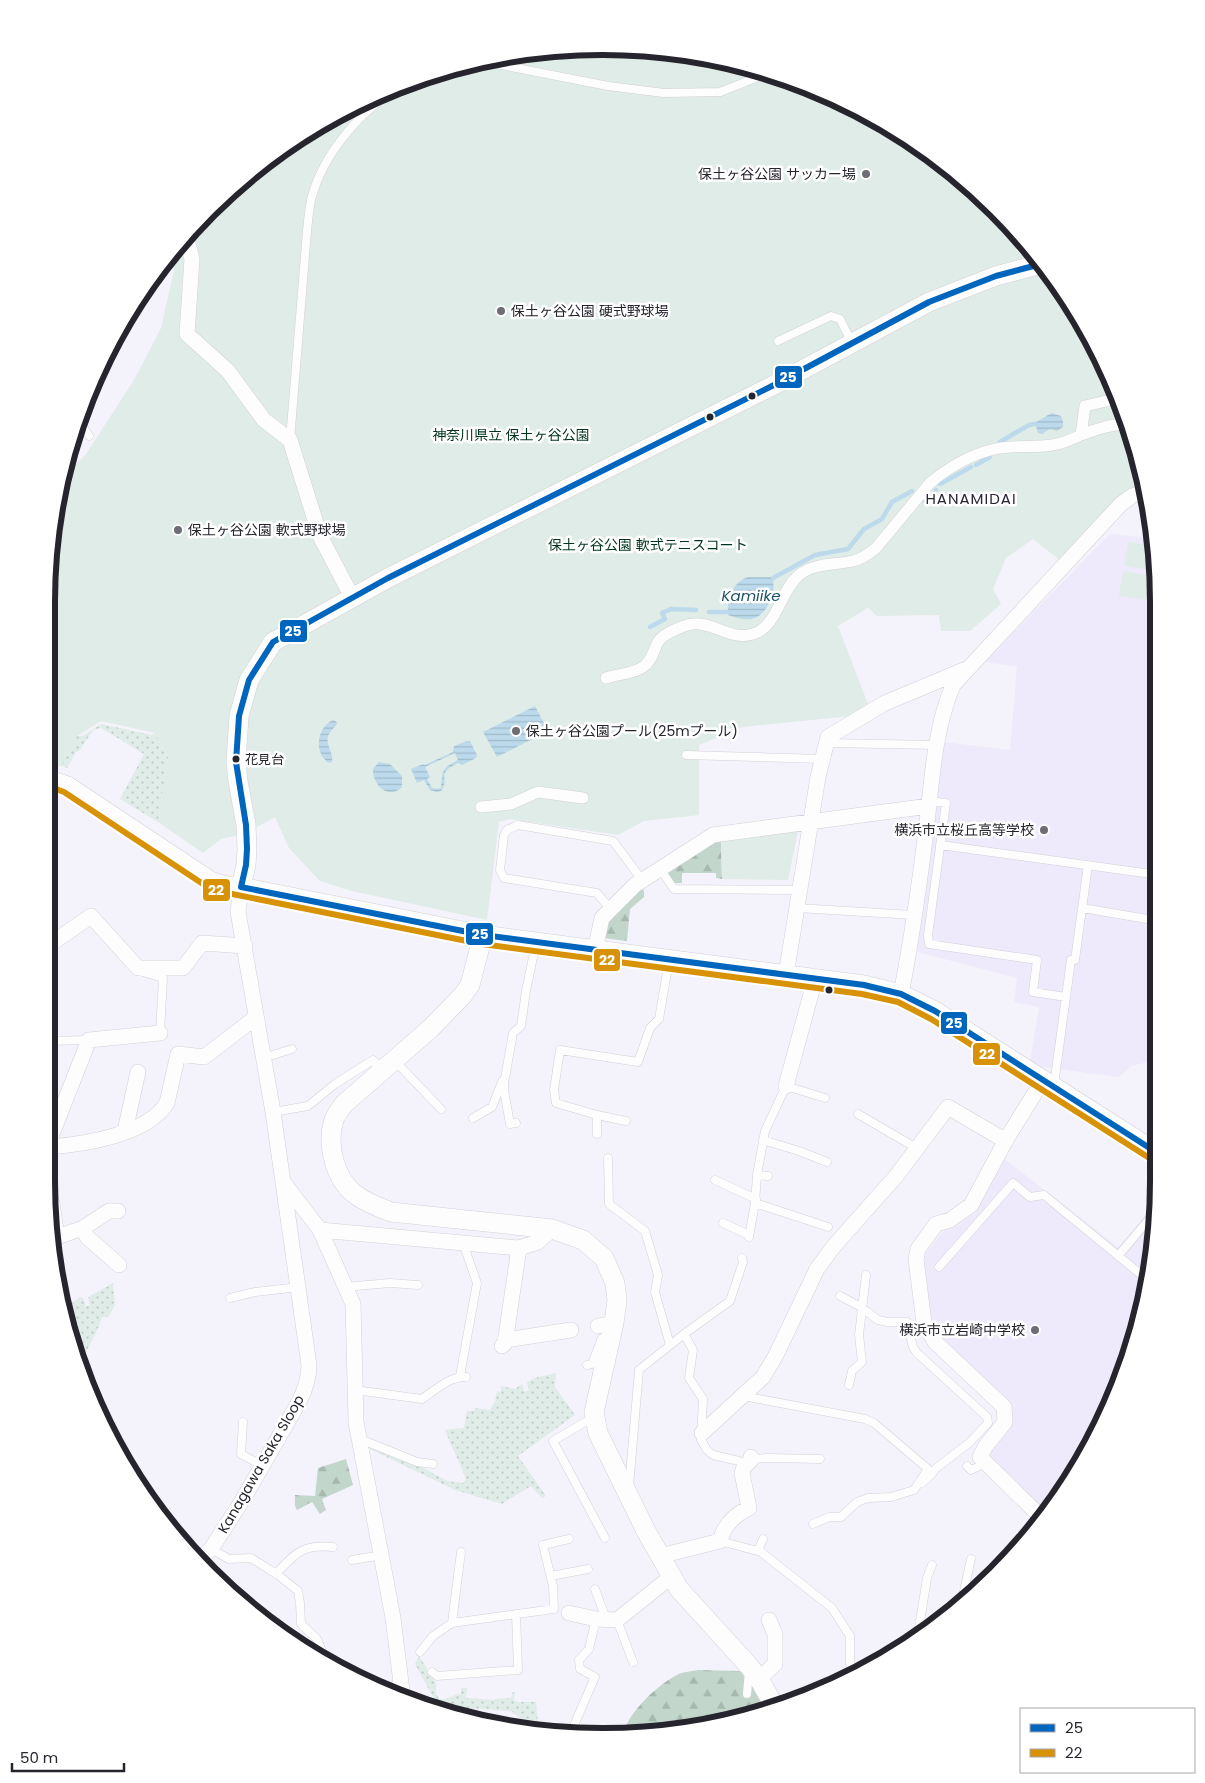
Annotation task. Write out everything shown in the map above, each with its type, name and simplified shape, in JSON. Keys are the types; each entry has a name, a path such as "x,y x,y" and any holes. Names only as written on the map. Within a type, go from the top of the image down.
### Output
{"street":[{"path":"188,245 192,259 187,334 228,371 264,420 290,440 320,536 353,599"},
{"path":"241,887 246,865 247,841 236,762 239,716 249,680 273,642 388,578 776,384 929,302 996,276 1034,266"},
{"path":"1082,435 1085,406 1111,400"},
{"path":"606,678 642,668 648,663 663,636 687,625 703,624 736,635 751,635 757,632 768,624 789,586 798,575 813,568 853,561 869,553 876,548 930,483 946,471 968,459 995,449 1054,445 1096,429 1120,424"},
{"path":"901,994 914,915 937,745 953,685 1121,504 1139,494"},
{"path":"786,975 810,822 828,737 885,703 967,668"},
{"path":"55,780 68,784 211,879 220,882 483,936 864,985 901,994 935,1011 1150,1148"},
{"path":"481,807 511,804 538,792 583,798"},
{"path":"595,950 602,918 635,885 713,836 929,803"},
{"name":"Kanagawa Saka Sloop","path":"204,1555 211,1549 263,1466 299,1402 309,1376 299,1287 285,1216 283,1182 273,1112 238,912 241,887"},
{"path":"55,941 91,916 138,968 183,968 202,943 245,946"},
{"path":"483,936 470,985 463,995 431,1028 344,1104 334,1119 331,1139 334,1158 341,1177 354,1194 390,1212 552,1229 583,1240 604,1258 615,1283 617,1300 608,1330 594,1412 594,1421 598,1433 628,1495 679,1589 754,1672 771,1701"},
{"path":"786,1086 815,979"},
{"path":"55,1146 103,1140 139,1126 163,1110 167,1103 178,1054 204,1057 244,1025 256,1018"},
{"path":"55,1126 89,1040 160,1033"},
{"path":"125,1132 138,1072"},
{"path":"1037,1513 980,1457 984,1447 1005,1422 1004,1407 935,1342 924,1322 916,1259 918,1249 936,1224 950,1220 971,1205 1006,1141 1048,1083"},
{"path":"702,1433 762,1377 816,1281 817,1269 834,1246 897,1175 948,1107 1006,1141"},
{"path":"283,1182 320,1230 353,1304 356,1422 393,1618 402,1689"},
{"path":"59,1239 83,1228 109,1211 118,1210"},
{"path":"83,1228 87,1237 119,1265"},
{"path":"320,1230 519,1248 538,1242 552,1229"},
{"path":"519,1248 504,1343 571,1330"},
{"path":"660,1556 720,1542 722,1532 735,1515 749,1508 742,1473 747,1459"},
{"path":"562,1611 606,1619 672,1576"},
{"path":"754,1672 775,1664 775,1634 769,1620"}],"lane":[{"path":"502,65 608,86 664,93 720,92 757,78"},
{"path":"290,440 311,200 331,156 342,140 377,104"},
{"path":"778,341 831,316 840,320 852,343"},
{"path":"84,428 89,436"},
{"path":"827,743 937,745"},
{"path":"686,755 823,759"},
{"path":"929,803 946,803 928,936 930,944 1037,960 1033,992 1066,997"},
{"path":"611,910 597,893 504,878 500,870 504,835 507,830 518,825 613,841 642,880"},
{"path":"940,845 1150,874"},
{"path":"1048,1083 1066,997 1071,960 1074,960 1088,865"},
{"path":"660,869 674,889 800,890"},
{"path":"797,908 914,915"},
{"path":"1082,908 1150,919"},
{"path":"516,1124 510,1124 504,1090 505,1078 513,1033 521,1026 536,943"},
{"path":"626,1121 556,1103 554,1090 560,1050 638,1062 650,1028 659,1019 669,961"},
{"path":"138,968 144,973 163,978 160,1033"},
{"path":"55,1041 89,1040"},
{"path":"263,1058 292,1049"},
{"path":"273,1112 308,1106 335,1084 373,1060 388,1064 441,1109"},
{"path":"473,1118 492,1107 505,1078"},
{"path":"723,1222 749,1236 756,1201 765,1131 786,1086 825,1098"},
{"path":"858,1114 918,1149"},
{"path":"597,1115 597,1134"},
{"path":"763,1140 800,1151 827,1162"},
{"path":"608,1158 609,1204 645,1231 658,1275 655,1292 670,1345"},
{"path":"758,1175 768,1176"},
{"path":"715,1180 756,1201 828,1228"},
{"path":"939,1267 1013,1183 1030,1197 1044,1195 1141,1275"},
{"path":"1118,1256 1149,1219"},
{"path":"356,1390 422,1399 452,1379 463,1377 477,1283 463,1243"},
{"path":"628,1495 639,1370 730,1301 742,1258"},
{"path":"849,1385 852,1371 862,1362 859,1335 866,1275"},
{"path":"345,1287 390,1283 418,1285"},
{"path":"230,1298 255,1292 299,1287"},
{"path":"813,1524 829,1517 841,1516 857,1502 868,1498 891,1497 914,1490 935,1469 969,1443 988,1422 987,1417 912,1347 907,1322 878,1320 861,1307 840,1296"},
{"path":"587,1365 592,1364 602,1338 608,1330"},
{"path":"684,1334 693,1350 689,1378 703,1399 701,1440 707,1450 713,1455 747,1459 820,1459"},
{"path":"742,1396 865,1419 874,1423 928,1469 914,1490"},
{"path":"594,1421 585,1422 553,1441 605,1538"},
{"path":"243,1422 241,1454 263,1466"},
{"path":"360,1439 418,1462 433,1464"},
{"path":"968,1452 969,1443"},
{"path":"967,1466 971,1470 986,1463"},
{"path":"420,1652 433,1636 452,1623 516,1614 562,1611 550,1576 543,1545 569,1539"},
{"path":"758,1551 763,1539"},
{"path":"720,1542 761,1552 794,1576 832,1608 850,1636 850,1664 853,1668"},
{"path":"276,1574 295,1553 305,1548 318,1545 333,1547"},
{"path":"211,1549 229,1559 251,1558 298,1591 301,1624 317,1639 322,1651"},
{"path":"452,1623 461,1552"},
{"path":"352,1560 382,1555"},
{"path":"964,1591 971,1559"},
{"path":"919,1627 927,1578 932,1565"},
{"path":"550,1576 588,1569"},
{"path":"595,1589 606,1619 633,1662"},
{"path":"432,1672 437,1676 518,1670 516,1614"},
{"path":"575,1723 595,1677 580,1669 579,1660 589,1649 606,1619"},
{"path":"747,1694 754,1672"},
{"path":"393,1686 401,1682"}],"shaded area":[{"name":"横浜市立桜丘高等学校","path":"1110,534 1146,537 1150,602 1150,1061 1131,1066 1119,1077 1035,1066 1030,1062 1039,1007 1014,1002 1017,978 914,951 943,742 1010,750 1017,666 982,662"},
{"name":"横浜市立岩崎中学校","path":"1003,1158 1118,1247 1149,1211 1139,1287 1121,1356 1094,1423 1058,1485 1041,1508 986,1459 1011,1409 941,1340 930,1319 924,1261 926,1253 945,1229 955,1228 976,1212 990,1180"}],"green space":[{"name":"神奈川県立 保土ヶ谷公園","path":"567,56 638,56 674,60 744,74 812,97 845,111 876,128 936,168 990,215 1037,269 1058,298 1094,360 1121,427 1138,491 1061,561 1033,539 1006,558 993,589 1001,604 970,631 941,631 939,615 877,616 868,608 838,626 868,704 851,716 743,727 699,745 699,815 644,821 618,835 510,819 499,822 487,920 352,891 320,881 289,848 275,817 244,834 221,839 203,853 158,822 168,757 155,733 101,721 77,736 70,755 63,756 63,766 58,766 55,715 56,567 60,531 73,467 86,454 134,380 161,328 174,270 171,265 215,215 269,168 298,147 360,111 427,84 496,66"},
{"path":"1128,542 1147,545 1149,570 1124,566"},
{"path":"1123,571 1149,576 1150,601 1119,596"},
{"path":"101,724 152,735 155,733 168,757 158,822 120,799 144,754 101,728 93,730 80,750 76,752 67,768 63,766 63,756 70,755 77,736 83,736"},
{"path":"798,831 788,880 722,879 721,841"},
{"path":"721,841 722,879 716,878 716,873 682,873 682,883 674,883 666,872 713,842"},
{"path":"642,888 644,897 630,909 627,941 603,938 605,925"},
{"path":"113,1283 115,1305 108,1317 102,1317 84,1356 70,1306 81,1297 86,1306 90,1305 88,1297"},
{"path":"556,1373 555,1387 575,1415 518,1456 546,1496 542,1498 531,1486 502,1504 455,1490 370,1449 370,1447 418,1465 447,1481 463,1483 466,1479 445,1430 464,1428 467,1411 474,1411 475,1408 490,1410 495,1401 497,1391 501,1392 501,1386 515,1389 522,1384 524,1392 529,1390 527,1382"},
{"path":"346,1459 353,1485 322,1499 326,1510 320,1514 312,1502 297,1510 295,1495 315,1496 318,1468"},
{"path":"419,1656 436,1683 436,1693 439,1699 446,1699 461,1694 461,1688 467,1688 466,1698 494,1700 511,1698 513,1692 515,1692 514,1700 517,1702 536,1702 538,1724 526,1722 511,1711 455,1707 436,1702 415,1664"},
{"path":"698,1670 740,1671 759,1694 764,1703 709,1717 674,1723 626,1727 638,1707 654,1691 671,1678"}],"water":[{"path":"1052,413 1061,416 1063,427 1057,431 1050,429 1042,434 1038,433 1035,423"},
{"name":"Kamiike","path":"748,577 772,577 773,594 768,606 760,615 752,619 741,619 728,615 728,603 734,587"},
{"name":"保土ヶ谷公園プール(25mプール)","path":"535,706 548,731 497,757 483,732"},
{"path":"333,720 337,724 328,737 328,744 332,755 332,762 329,763 321,753 319,740 323,728"},
{"path":"470,741 477,755 476,758 462,765 458,763 447,770 444,776 444,786 441,791 430,790 424,780 417,783 411,769 423,764 425,765 453,752 454,746","holes":["455,753 458,760 444,771 441,788 432,788 427,779 430,777 425,767"]},
{"path":"379,762 390,764 402,776 402,787 397,791 386,791 378,785 373,775 373,769"}],"waterway":[{"path":"1000,442 1029,425 1035,424"},
{"path":"976,465 990,457"},
{"path":"940,484 971,467"},
{"path":"922,500 928,501 936,490"},
{"path":"773,578 815,555 848,549 864,529 882,519 892,502 912,491"},
{"path":"650,627 665,619 662,613 671,609 696,610"},
{"path":"709,612 727,612"}],"transit line":[{"name":"25","path":"241,887 246,865 247,849 246,825 236,762 239,716 249,680 273,642 388,578 776,384 929,302 996,276 1034,266"},
{"name":"22","path":"55,789 64,792 206,886 222,892 482,944 862,994 898,1002 931,1019 1150,1158"},
{"name":"25","path":"241,887 483,935 864,985 901,994 935,1011 1150,1148"}],"place":[{"name":"保土ヶ谷公園 サッカー場","path":"866,174"},
{"name":"保土ヶ谷公園 硬式野球場","path":"501,311"},
{"name":"保土ヶ谷公園 軟式野球場","path":"178,530"},
{"name":"保土ヶ谷公園プール(25mプール)","path":"516,731"},
{"name":"花見台","path":"236,759"},
{"name":"横浜市立桜丘高等学校","path":"1044,830"},
{"name":"横浜市立岩崎中学校","path":"1035,1330"}],"district":[{"name":"HANAMIDAI","path":"971,499"}],"park label":[{"name":"保土ヶ谷公園 軟式テニスコート","path":"648,545"}]}
